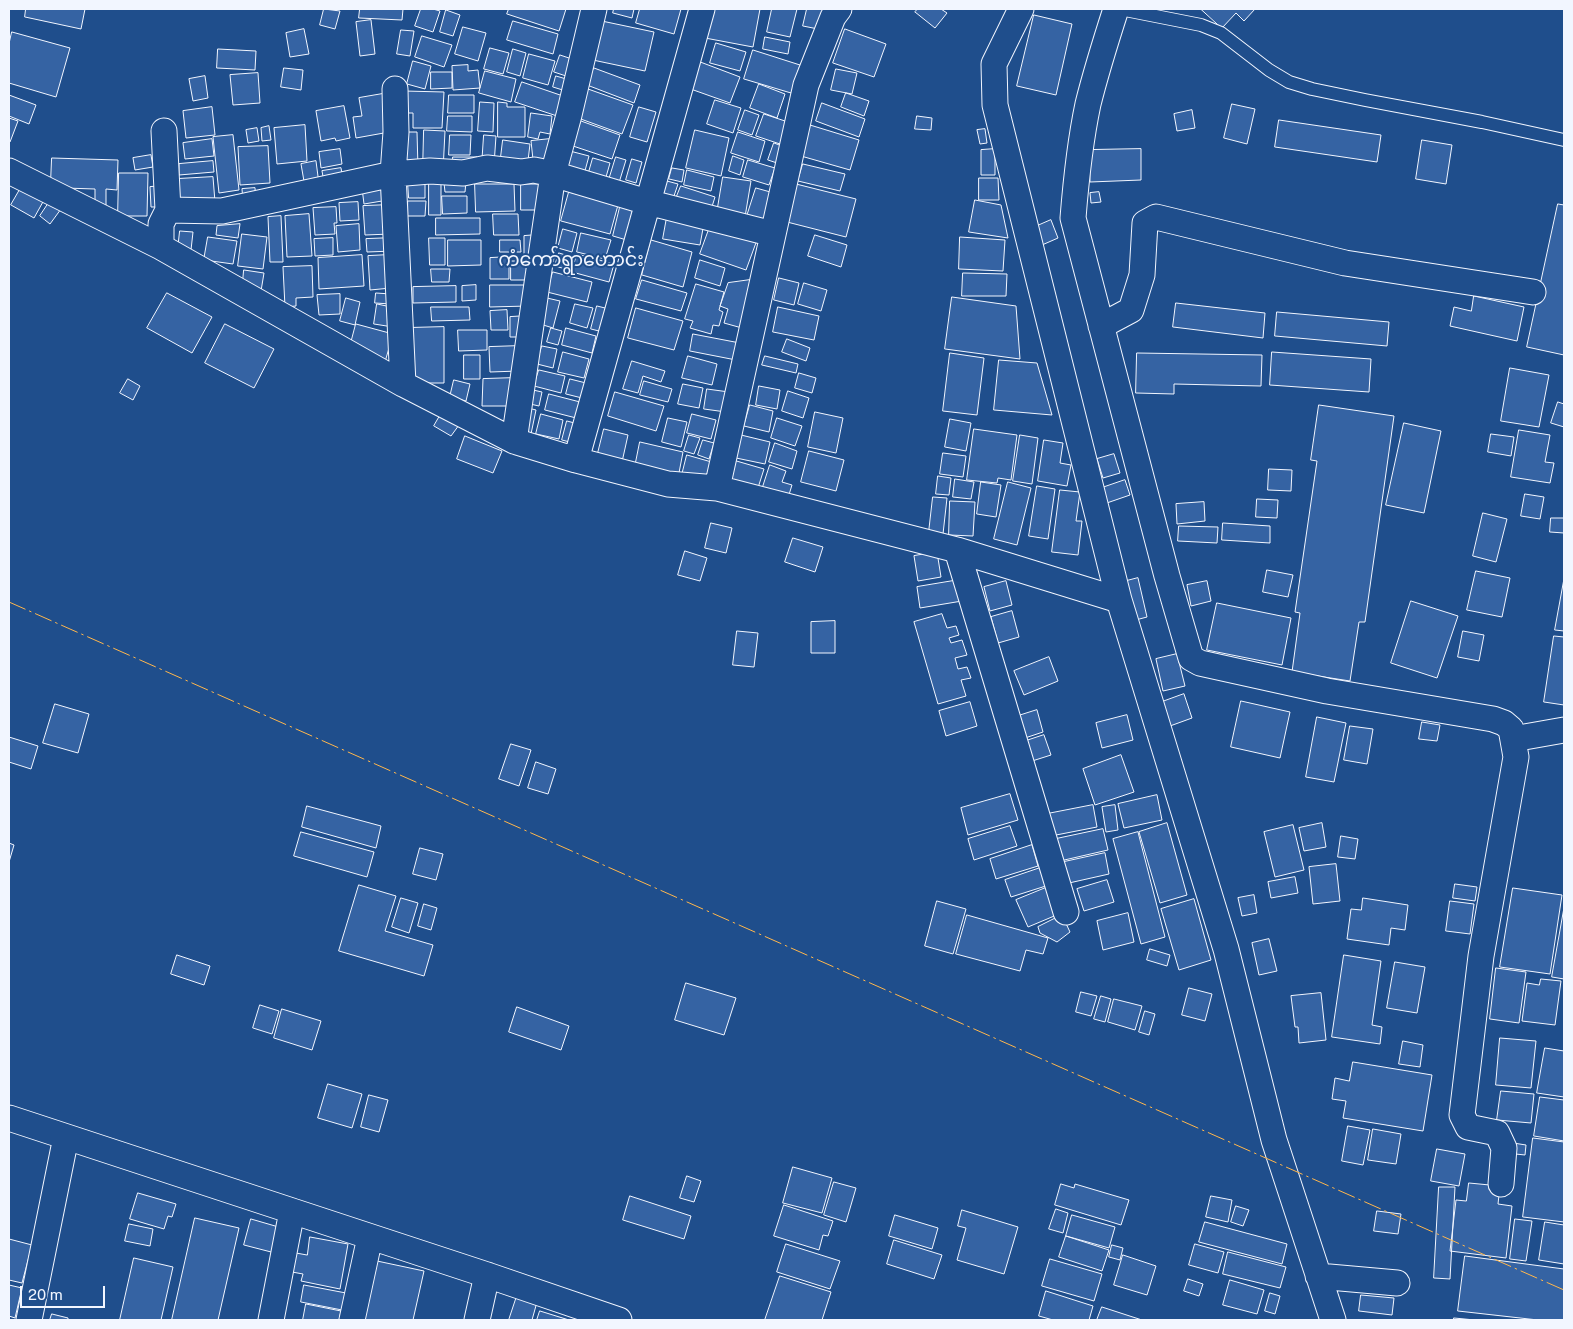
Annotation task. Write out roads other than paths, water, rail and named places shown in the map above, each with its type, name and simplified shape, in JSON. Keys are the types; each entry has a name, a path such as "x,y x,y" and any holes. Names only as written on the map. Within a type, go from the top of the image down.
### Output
{"street":[{"path":"514,441 552,174 569,115 594,9"},
{"path":"576,460 702,9"},
{"path":"717,488 806,85 839,9"},
{"path":"1021,9 994,64 995,105 1119,600 1226,949 1274,1140 1333,1320"},
{"path":"1116,9 1101,54 1088,105 1078,165 1073,218 1167,576 1191,658 1200,663 1327,691 1493,719 1504,723 1511,729 1516,757 1481,956 1462,1115 1468,1127 1497,1133 1504,1148 1501,1184"},
{"path":"394,90 396,132 393,174 403,384"},
{"path":"162,247 161,224 168,210 164,131"},
{"path":"168,210 222,211 393,174 430,171 463,173 487,168 521,172 534,170 552,174 647,202 773,234"},
{"path":"9,171 162,247 403,384 514,441 576,460 668,484 717,488 957,550 1119,600"},
{"path":"1101,326 1131,310 1142,275 1145,223 1156,217 1345,264 1533,292"},
{"path":"957,550 1066,912"},
{"path":"1513,739 1564,730"},
{"path":"9,1118 487,1275 613,1319"},
{"path":"29,1320 66,1137"},
{"path":"271,1320 292,1211"},
{"path":"352,1320 370,1237"},
{"path":"477,1320 487,1275"},
{"path":"1318,1276 1397,1283"}],"lane":[{"path":"1120,9 1201,25 1221,33 1269,70 1290,82 1365,100 1564,140"}],"district":[{"name":"ကံကော်ရွာဟောင်း","path":"571,260"}]}
